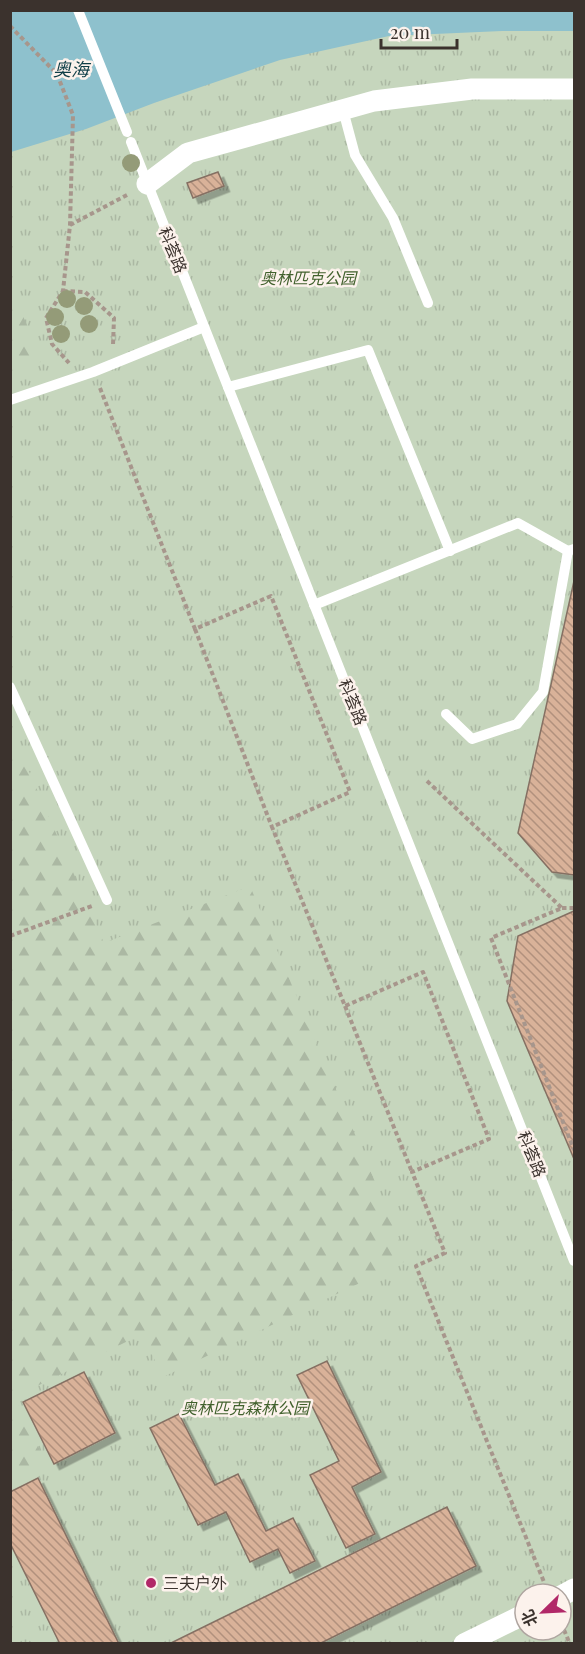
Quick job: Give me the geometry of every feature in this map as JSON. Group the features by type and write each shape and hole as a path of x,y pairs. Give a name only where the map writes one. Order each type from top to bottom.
{"street":[{"path":"147,184 188,153 374,101 472,89 574,89"},
{"path":"464,1644 513,1620"}],"lane":[{"name":"科荟路","path":"78,10 574,1261"},
{"path":"343,110 355,155 393,218 428,303"},
{"path":"10,400 93,372 204,327"},
{"path":"228,387 368,350 450,551"},
{"path":"314,605 518,523 571,550 543,692 517,724 472,739 446,714"},
{"path":"10,687 107,900"}],"path":[{"path":"10,26 57,74 73,115 70,225 63,291 46,318 52,344 68,363 93,372 272,827 445,1253 416,1266 544,1582"},
{"path":"70,225 147,184"},
{"path":"63,291 85,292 114,318 113,347 93,372"},
{"path":"195,629 271,596 350,792 272,827"},
{"path":"427,781 562,908"},
{"path":"10,936 107,900"},
{"path":"574,909 562,908 491,938 574,1150"},
{"path":"345,1006 423,972 489,1139 412,1172"}],"green space":[{"path":"11,11 574,11 574,1643 11,1644"},
{"path":"10,287 43,361 11,374 10,374"},
{"path":"10,728 104,943 250,886 408,1260 163,1377 142,1334 15,1397 46,1463 11,1480"}],"water":[{"name":"奥海","path":"11,11 574,11 574,31 502,31 389,36 280,60 86,129 11,152"}],"building":[{"path":"218,172 224,186 193,198 187,183"},
{"path":"574,581 574,875 552,872 518,833"},
{"path":"574,911 574,1159 507,1001 518,936"},
{"path":"327,1361 381,1472 352,1487 375,1534 346,1548 310,1475 339,1461 297,1375"},
{"path":"84,1372 115,1433 54,1464 23,1402"},
{"path":"179,1414 215,1485 238,1474 266,1531 293,1518 315,1561 290,1573 278,1549 250,1562 226,1512 198,1525 150,1428"},
{"path":"38,1478 119,1644 60,1644 10,1543 10,1492"},
{"path":"447,1507 476,1566 319,1644 169,1644"}],"place":[{"name":"三夫户外","path":"151,1583"}],"park label":[{"name":"奥林匹克公园","path":"308,278"},
{"name":"奥林匹克森林公园","path":"245,1408"}]}
